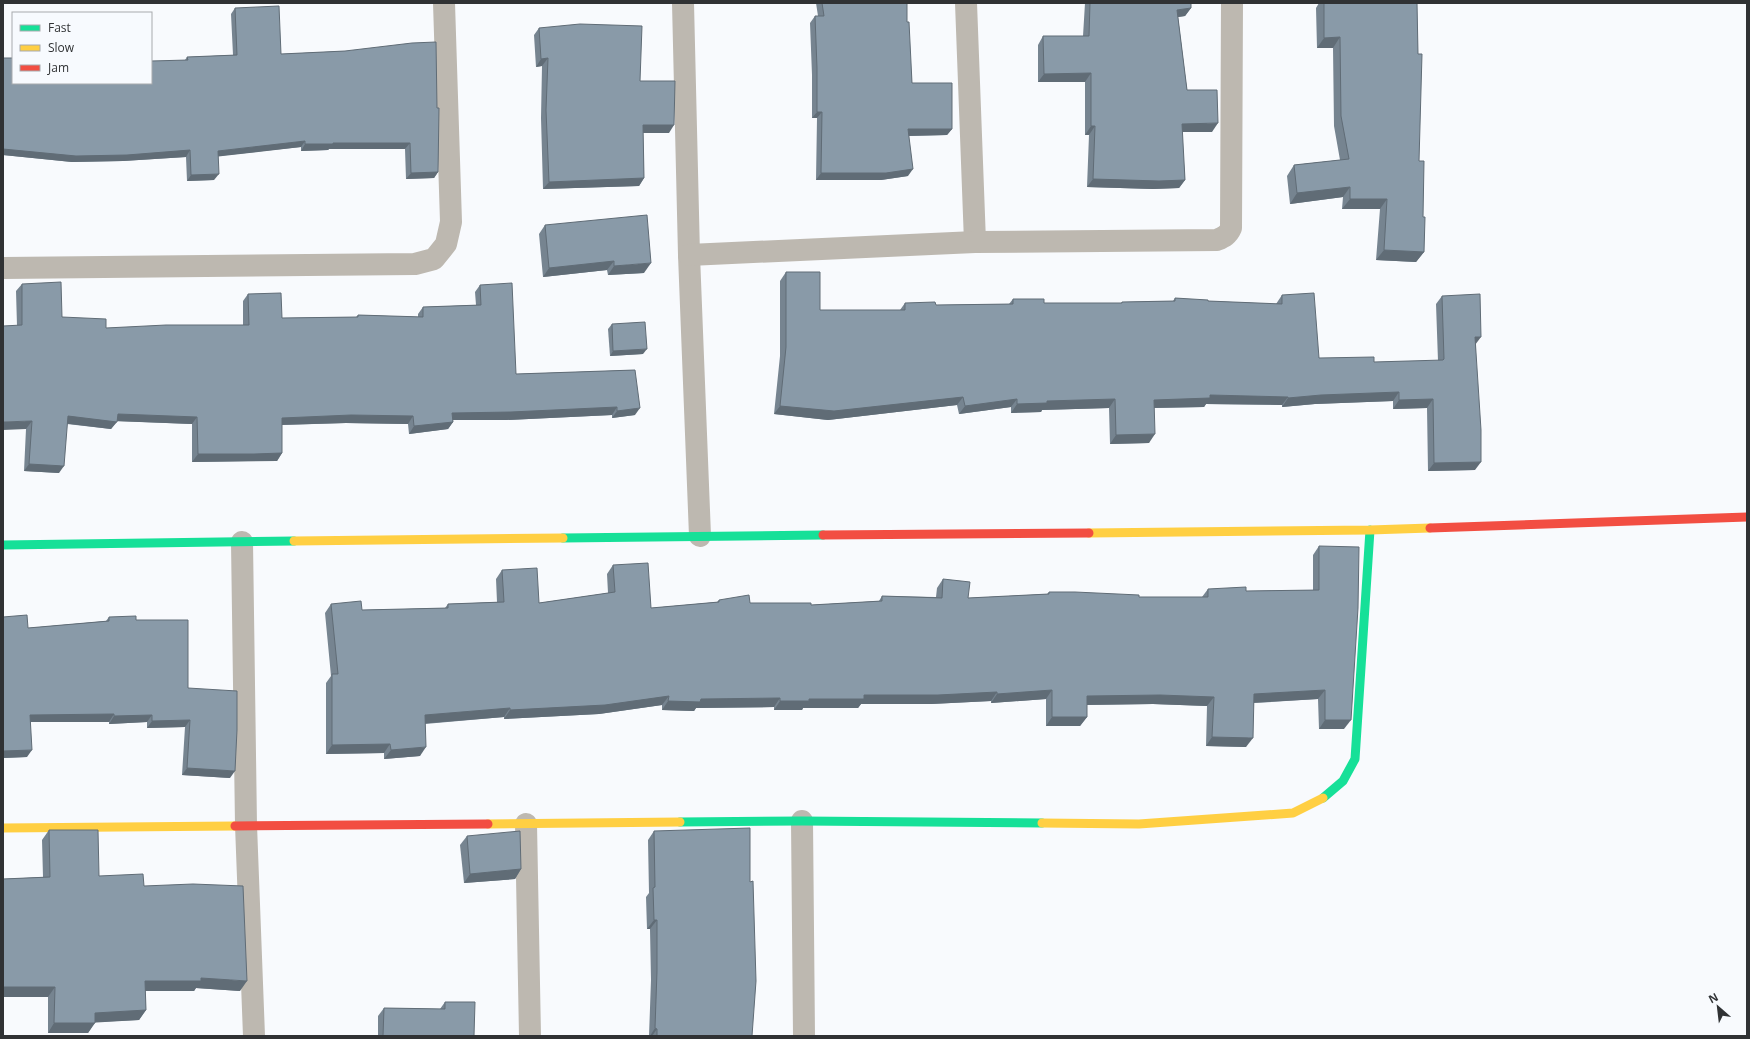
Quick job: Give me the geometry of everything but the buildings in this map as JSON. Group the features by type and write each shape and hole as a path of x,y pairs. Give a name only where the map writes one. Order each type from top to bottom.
{"street":[{"path":"3,268 414,264 434,259 446,244 451,222 444,3"},
{"path":"683,3 689,254 700,536"},
{"path":"966,3 975,242"},
{"path":"689,254 975,242 1217,240 1228,234 1231,228 1232,3"},
{"path":"3,545 700,536 1370,530 1747,517"},
{"path":"3,828 802,821 1139,824 1293,813 1319,801 1343,781 1355,759 1370,530"},
{"path":"242,542 246,825 254,1036"},
{"path":"802,821 804,1036"},
{"path":"526,824 530,1036"}],"traffic: fast":[{"path":"1323,798 1343,781 1355,759 1370,530"},
{"path":"563,538 823,535"},
{"path":"3,545 294,541"},
{"path":"680,822 802,821 1042,823"}],"traffic: slow":[{"path":"1089,533 1430,528"},
{"path":"294,541 563,538"},
{"path":"1042,823 1139,824 1293,813 1323,798"},
{"path":"488,824 680,822"},
{"path":"3,828 235,826"}],"traffic: jam":[{"path":"1430,528 1747,517"},
{"path":"823,535 1089,533"},
{"path":"235,826 488,824"}]}
